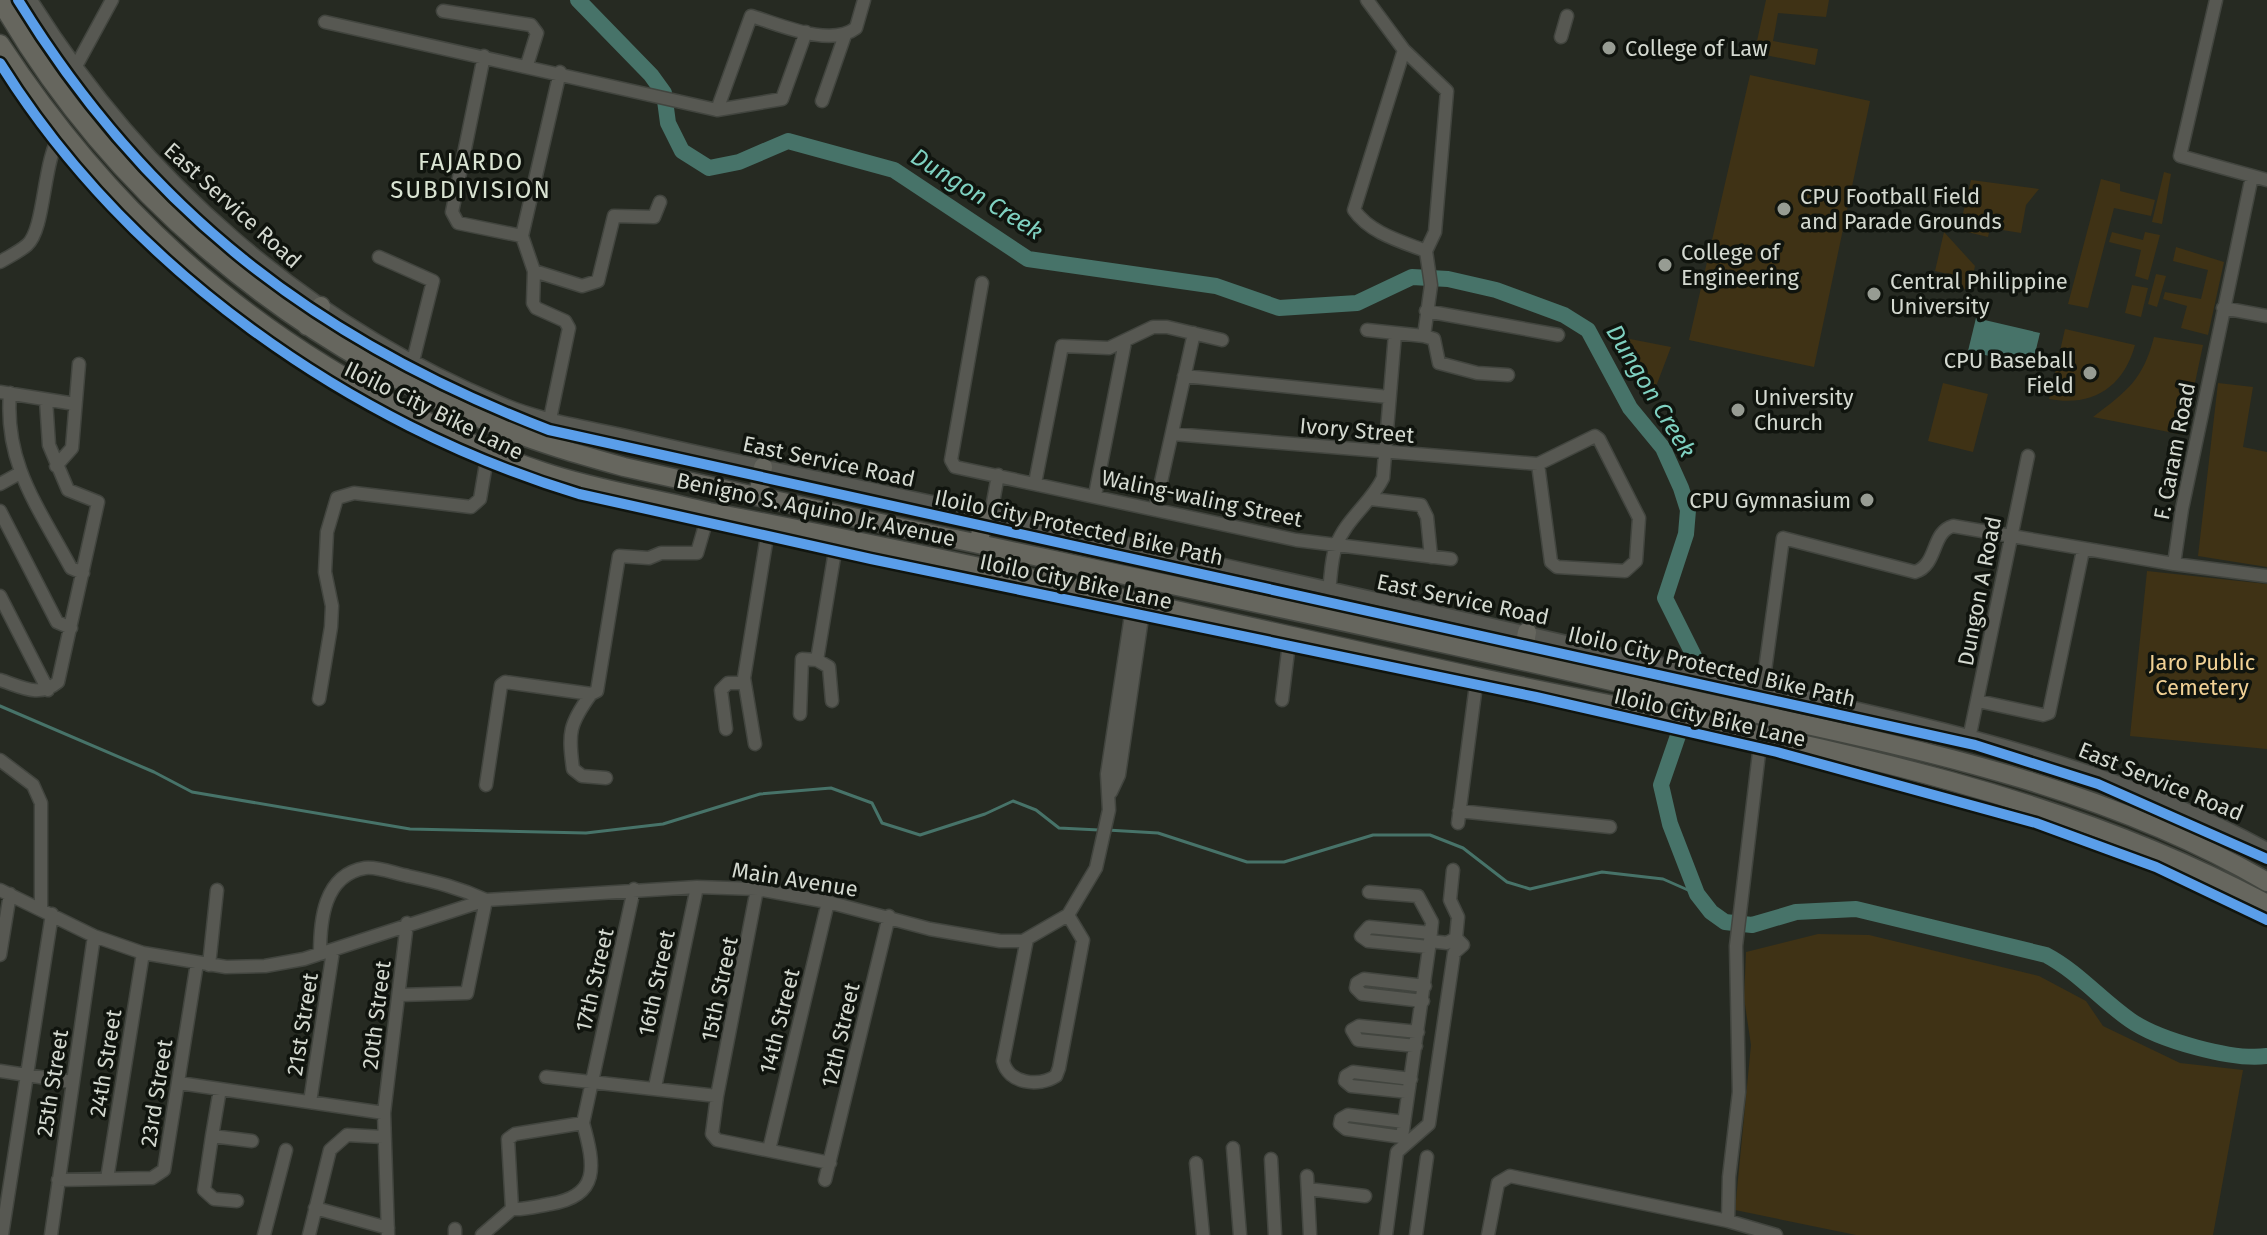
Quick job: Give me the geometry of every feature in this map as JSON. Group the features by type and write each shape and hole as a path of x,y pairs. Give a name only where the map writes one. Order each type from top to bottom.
{"highway":[{"name":"Benigno S. Aquino Jr. Avenue","path":"0,0 82,121 147,194 236,275 307,326 367,361 497,427 624,467 684,481 1522,659 1959,762 2094,803 2176,836 2267,882"},
{"name":"Benigno S. Aquino Jr. Avenue","path":"0,44 62,132 130,208 225,298 352,383 488,452 578,483 1761,736 1954,783 2083,822 2226,883 2267,904"},
{"path":"130,208 147,194"},
{"path":"307,326 321,306"},
{"path":"352,383 367,361"},
{"path":"758,496 763,467"},
{"path":"676,505 684,481"},
{"path":"979,542 984,514"},
{"path":"1044,583 1050,558"},
{"path":"1347,647 1354,624"},
{"path":"1522,659 1527,632"},
{"path":"1954,783 1959,762"}],"street":[{"name":"East Service Road","path":"31,0 75,68 133,141 251,254 321,306 413,361 506,406 550,419 763,467 1527,632 1970,734 2102,773 2267,849"},
{"path":"75,68 112,0"},
{"path":"717,110 751,16 806,32 845,35 856,28 864,0"},
{"path":"1367,0 1404,50 1447,91 1435,232 1426,251 1431,285 1424,336"},
{"path":"2216,0 2180,156 2267,180"},
{"path":"443,11 531,25 537,33 527,65"},
{"path":"1561,37 1567,16"},
{"path":"325,22 362,33 560,72 717,110 782,99 806,32"},
{"path":"822,101 845,35"},
{"path":"1404,50 1354,210 1361,221 1426,251"},
{"path":"484,56 452,212 458,223 522,236"},
{"path":"550,419 569,328 565,321 536,308 533,303 534,271 522,236 560,72"},
{"path":"0,262 27,245 34,235 43,186 55,143 62,132"},
{"name":"F. Caram Road","path":"2174,564 2215,346 2252,176"},
{"path":"534,271 582,286 598,281 614,216 654,217 660,202"},
{"path":"379,257 433,281 413,361"},
{"name":"Waling-waling Street","path":"982,283 951,460 955,467 1335,547 1451,559"},
{"path":"2223,308 2267,316"},
{"path":"1426,311 1558,335"},
{"path":"1035,483 1059,349 1066,344 1095,350 1125,342 1153,327 1222,340"},
{"path":"1367,330 1434,339 1439,363 1477,373 1508,375"},
{"path":"1155,509 1194,333"},
{"path":"1329,591 1335,547 1383,478 1395,334"},
{"path":"1095,495 1125,342"},
{"path":"56,466 72,448 79,364"},
{"path":"1184,376 1389,397"},
{"path":"75,404 5,393 7,427 20,473 71,568 83,573"},
{"path":"0,680 37,693 48,690 58,682 98,500 72,493 56,466 46,431 46,400"},
{"name":"Ivory Street","path":"1173,434 1538,464"},
{"path":"1595,436 1599,439 1639,518 1636,561 1632,568 1625,571 1557,567 1551,562 1538,464 1595,436"},
{"path":"319,699 332,616 325,572 327,532 337,498 354,493 471,507 480,499 488,452"},
{"name":"Dungon A Road","path":"1970,734 2028,456"},
{"path":"0,484 20,473"},
{"path":"984,514 994,473"},
{"path":"1371,499 1421,505 1427,517 1431,557"},
{"path":"0,511 57,622 71,628"},
{"path":"606,778 582,776 573,769 569,733 572,720 591,694 597,691 603,672 619,556 649,558 661,553 697,553 709,512"},
{"path":"755,744 744,683 769,524"},
{"path":"1763,685 1783,538 1915,572 1929,564 1946,528 1953,526 2083,550 2267,576"},
{"path":"817,660 837,539"},
{"path":"1978,701 2043,715 2049,713 2083,550"},
{"path":"0,596 48,690"},
{"path":"1068,915 1083,940 1063,1053 1056,1076 1048,1082 1020,1080 1005,1068 1003,1061 1027,939 1068,915 1091,879 1101,850 1111,792 1107,774 1139,603"},
{"path":"1282,700 1290,635"},
{"path":"800,714 802,659 817,660 829,667 832,701"},
{"path":"1477,677 1459,817 1610,827"},
{"path":"486,785 501,685 505,682 591,694"},
{"path":"726,729 721,690 728,683 744,683"},
{"path":"1728,1221 1729,1177 1739,1092 1736,946 1761,736"},
{"path":"0,760 33,785 41,803 46,912 28,1076 2,1235"},
{"path":"320,954 321,914 328,896 348,876 366,868 454,885 486,900 467,993 399,995"},
{"path":"1386,1235 1397,1152 1429,1124 1458,917 1450,900 1453,870"},
{"name":"Main Avenue","path":"5,892 94,936 143,953 203,964 265,966 320,954 407,923 486,900 697,887 757,889 889,916 930,929 1000,941 1027,939"},
{"name":"16th Street","path":"655,1087 697,887"},
{"name":"17th Street","path":"512,1209 570,1201 584,1194 589,1179 583,1123 634,889"},
{"name":"15th Street","path":"757,889 712,1134 717,1140 769,1150"},
{"name":"23rd Street","path":"58,1180 152,1178 164,1170 217,890"},
{"path":"0,955 5,892"},
{"path":"1369,892 1418,896 1432,922 1404,1122"},
{"name":"14th Street","path":"769,1150 828,902"},
{"name":"12th Street","path":"825,1180 889,916"},
{"name":"20th Street","path":"388,1232 384,1113 407,923"},
{"name":"25th Street","path":"51,1235 94,936"},
{"path":"1430,940 1452,944"},
{"name":"21st Street","path":"310,1102 333,951"},
{"name":"24th Street","path":"107,1179 143,953"},
{"path":"1423,1001 1362,994 1356,988 1357,983 1364,979 1425,986"},
{"path":"1416,1046 1358,1040 1352,1030 1359,1026 1418,1032"},
{"path":"0,1071 72,1082"},
{"path":"546,1077 717,1096"},
{"path":"179,1083 384,1113"},
{"path":"220,1089 204,1190 214,1199 237,1201"},
{"path":"482,1235 512,1209 508,1139 515,1134 583,1123"},
{"path":"309,1235 330,1150 337,1140 347,1135 383,1137"},
{"path":"212,1136 252,1141"},
{"path":"1233,1148 1240,1235"},
{"path":"264,1235 286,1150"},
{"path":"769,1150 830,1163"},
{"path":"1416,1235 1427,1157"},
{"path":"1271,1159 1275,1235"},
{"path":"1196,1163 1203,1235"},
{"path":"1488,1235 1498,1183 1510,1176 1728,1221 1776,1235"},
{"path":"1310,1235 1308,1182 1365,1196"},
{"path":"315,1208 388,1232"}],"green space":[{"path":"1766,0 1829,0 1826,17 1778,13 1773,41 1818,49 1815,65 1765,55 1757,41"},
{"name":"CPU Football Field and Parade Grounds","path":"1750,75 1870,101 1814,367 1689,340"},
{"path":"2164,172 2171,174 2162,224 2152,222"},
{"path":"2101,179 2120,184 2120,191 2155,200 2151,216 2114,208 2088,308 2068,304"},
{"path":"1971,180 2039,189 2026,205 2021,233 1990,228 1988,237 1959,230"},
{"path":"1944,232 1975,266 1970,290 1959,288 1962,277 1935,271"},
{"path":"2112,232 2143,240 2145,232 2160,235 2148,280 2135,276 2141,250 2109,242"},
{"path":"2176,247 2224,262 2208,335 2181,328 2187,306 2163,299 2165,292 2201,299 2208,270 2173,261"},
{"path":"2156,274 2166,276 2157,307 2148,304"},
{"path":"2132,285 2148,288 2141,317 2125,313"},
{"name":"CPU Baseball Field","path":"2065,329 2135,345 2123,373 2104,391 2079,400 2049,399"},
{"path":"2154,337 2203,345 2184,435 2093,417 2115,400 2139,374"},
{"path":"1625,338 1671,347 1652,397 1642,392"},
{"path":"1943,383 1988,394 1973,452 1928,441"},
{"path":"2218,383 2253,387 2243,447 2267,452 2267,567 2198,556"},
{"name":"Jaro Public Cemetery","path":"2147,571 2267,584 2267,749 2130,736"},
{"path":"1818,934 1869,935 2039,976 2086,1001 2103,1026 2180,1063 2243,1070 2213,1235 1856,1235 1735,1210 1751,1045 1744,998 1746,952"}],"water":[{"path":"1976,318 2040,333 2032,366 1968,351"}],"waterway":[{"name":"Dungon Creek","path":"578,0 651,75 664,93 668,123 682,151 709,168 739,162 788,141 894,170 1028,259 1216,286 1279,308 1357,303 1412,277 1448,279 1496,290 1564,315 1588,330 1630,408 1663,448 1688,510 1686,534 1665,598 1696,660 1692,695 1661,785 1670,824 1697,894 1711,912 1725,922 1752,925 1796,912 1856,909 2046,955 2130,1020 2158,1035 2216,1052 2267,1056"},
{"path":"0,706 154,772 192,792 410,829 586,833 663,824 760,794 831,788 872,803 882,823 920,835 985,814 1013,801 1036,810 1059,828 1099,830"},
{"path":"1107,830 1158,833 1247,862 1284,862 1373,835 1430,835 1463,848 1507,882 1530,889 1602,872 1663,879 1697,894"}],"cycle path":[{"name":"Iloilo City Bike Lane","path":"18,0 69,76 123,144 182,206 246,261 314,311 387,355 465,395 549,430 1975,745 2098,784 2267,859"},
{"name":"Iloilo City Bike Lane","path":"0,63 52,137 112,207 179,271 251,329 329,381 410,426 494,464 579,494 871,559 1536,697 1777,752 2036,823 2156,867 2267,920"}],"place":[{"name":"College of Law","path":"1609,48"},
{"name":"CPU Football Field and Parade Grounds","path":"1784,209"},
{"name":"College of Engineering","path":"1665,265"},
{"name":"Central Philippine University","path":"1874,294"},
{"name":"CPU Baseball Field","path":"2090,373"},
{"name":"University Church","path":"1738,410"},
{"name":"CPU Gymnasium","path":"1867,500"}],"district":[{"name":"FAJARDO SUBDIVISION","path":"471,176"}]}
